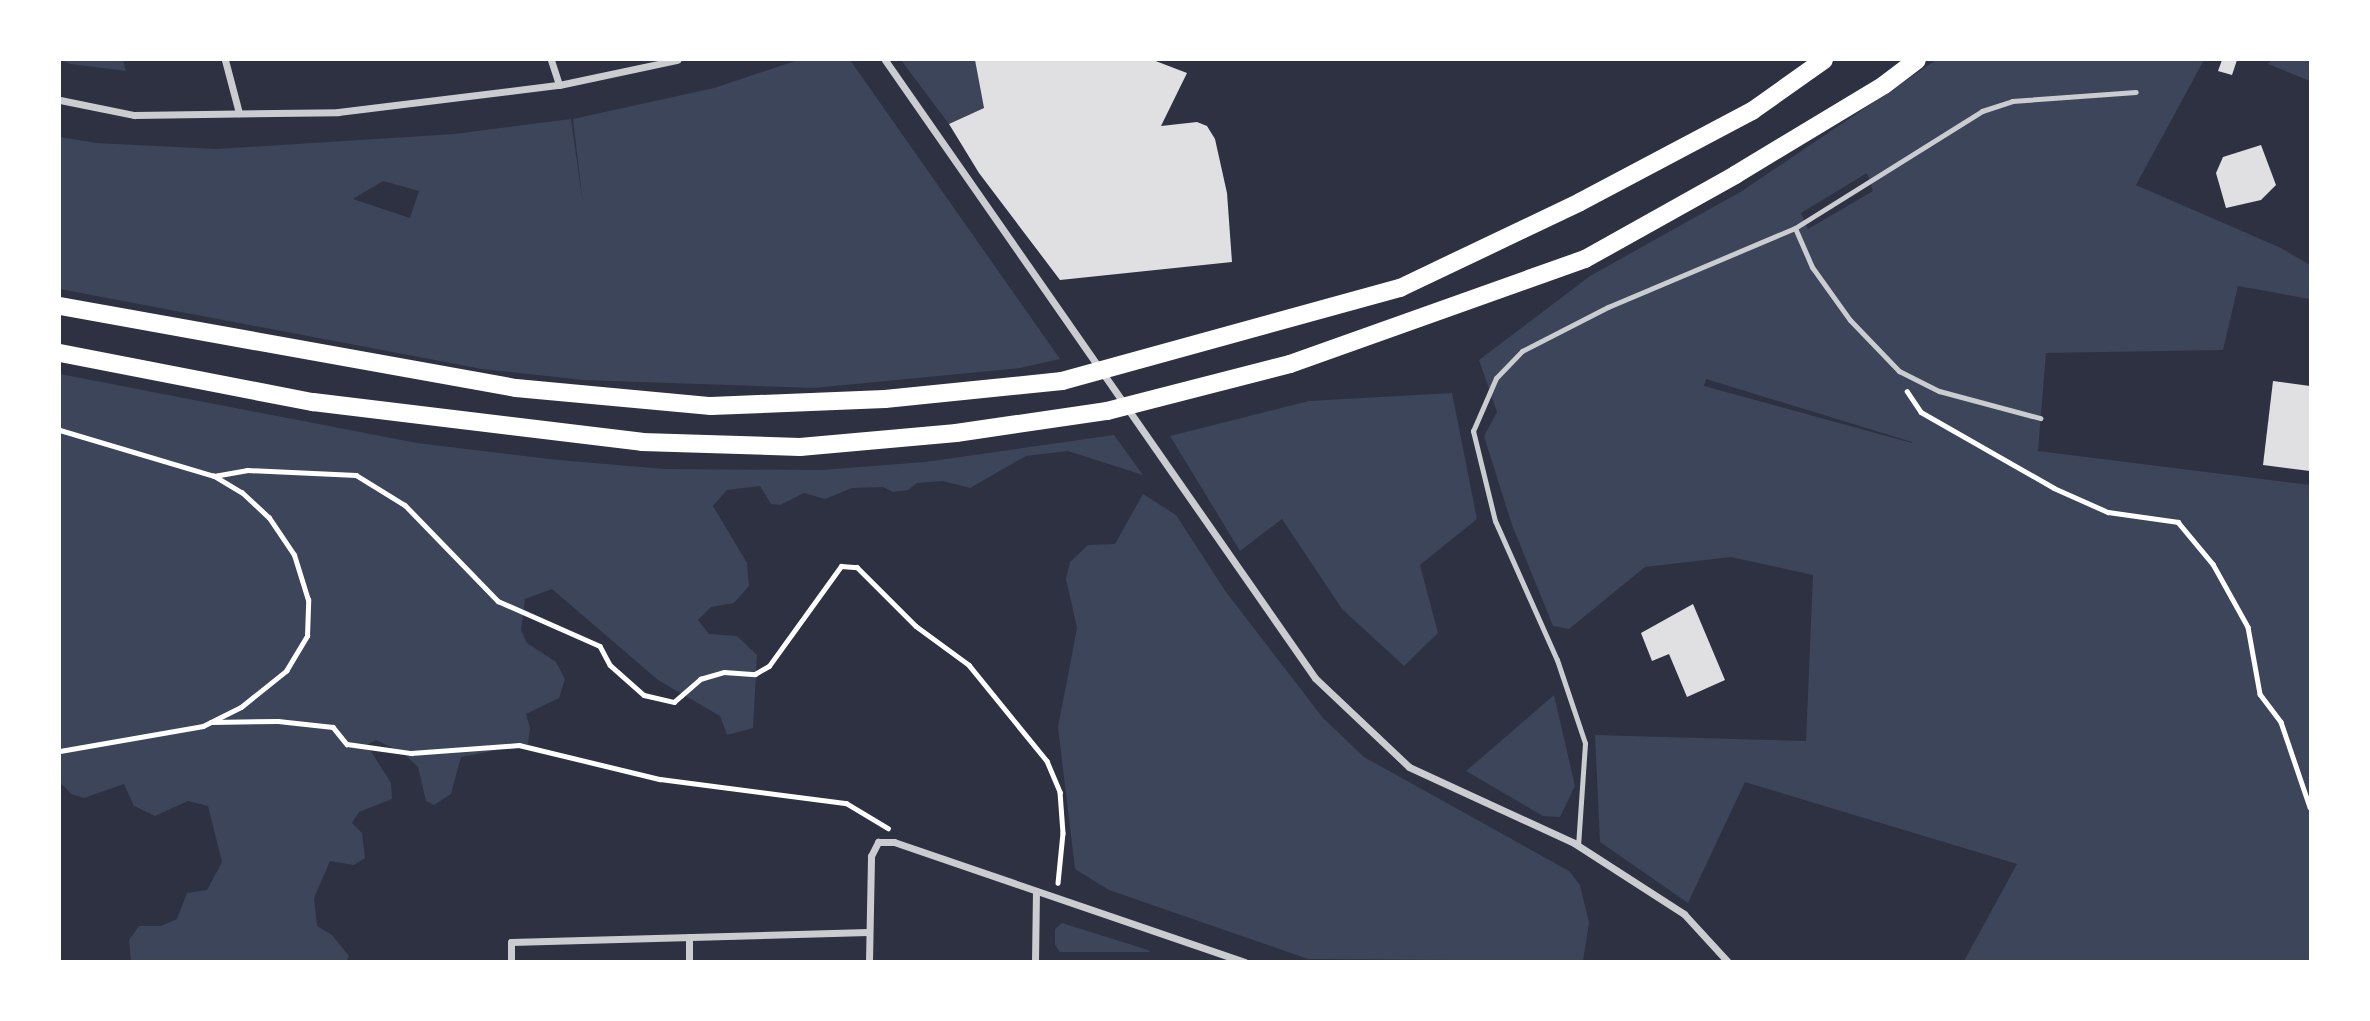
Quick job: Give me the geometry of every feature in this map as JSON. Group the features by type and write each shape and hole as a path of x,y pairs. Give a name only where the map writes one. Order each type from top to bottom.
{"highway":[{"path":"60,306 516,388 712,406 885,400 1062,381 1400,288 1580,202 1752,110 1824,60"},
{"path":"60,354 313,402 642,442 800,447 956,433 1107,411 1290,364 1585,259 1746,169 1884,85 1917,60"}],"street":[{"path":"225,60 239,113"},
{"path":"551,60 558,85"},
{"path":"60,100 134,115 338,112 558,85 677,60"},
{"path":"885,60 992,218 1190,495 1315,678 1409,766 1578,846 1684,914 1728,961"},
{"path":"869,961 871,856 878,842 917,849 1245,961"},
{"path":"1035,961 1036,891"},
{"path":"512,961 511,942 868,932"},
{"path":"689,961 690,937"},
{"path":"1713,944 1718,961"}],"lane":[{"path":"1578,846 1585,743 1557,660 1495,521 1473,431 1496,378 1522,351 1621,302 1795,228 1982,111 2012,101 2136,92"},
{"path":"1795,228 1812,267 1850,320 1904,373 1939,391 2040,418"}],"path":[{"path":"1904,373 1905,388 1921,412 2054,488 2108,512 2178,522 2213,565 2248,627 2260,694 2281,722 2311,807"},
{"path":"60,430 214,476 242,493 269,518 293,555 308,600 307,636 286,671 241,707 211,722 145,739 86,744 60,751"},
{"path":"214,476 247,470 356,475 405,505 498,601 600,646 610,665 644,695 674,702 700,678 724,672 755,674 769,666 841,566 857,567 916,626 969,665 1047,761 1060,792 1063,833 1058,898"},
{"path":"211,722 278,721 333,727 347,744 411,753 519,745 660,779 846,803 868,812 917,849"}],"shaded area":[{"path":"60,60 123,60 126,71 71,64"},
{"path":"798,60 850,60 1060,359 1020,368 814,388 583,380 482,369 60,289 60,137 96,143 217,149 454,134 571,119 583,205 573,119 714,88","holes":["383,181 419,191 410,218 353,199"]},
{"path":"901,60 975,60 984,108 949,124"},
{"path":"1936,60 2204,60 2136,185 2281,248 2310,265 2310,299 2238,286 2223,350 2046,353 2038,451 2310,485 2310,961 1964,961 2017,864 1745,782 1688,903 1600,842 1595,735 1806,741 1813,575 1731,557 1645,567 1569,629 1553,626 1512,525 1484,436 1497,412 1479,360 1590,276 1742,191","holes":["1867,173 1873,191 1808,229 1801,213","1706,379 1912,442 1912,443 1704,386"]},
{"path":"2271,60 2310,60 2310,81 2268,64"},
{"path":"60,374 417,443 558,460 665,469 821,470 925,462 1114,435 1143,475 1068,451 1026,456 970,488 943,481 917,483 908,490 893,492 883,487 852,488 825,499 804,493 780,505 771,504 760,486 727,490 713,506 747,563 749,586 734,603 711,607 698,620 709,634 737,636 757,655 753,728 727,735 720,716 658,680 552,589 525,599 521,630 527,643 556,662 565,679 559,698 526,714 530,728 528,744 461,757 451,794 434,805 426,801 418,767 403,753 376,740 367,745 391,783 392,799 359,812 352,823 362,833 365,858 354,865 330,861 314,898 317,926 332,935 349,956 347,961 131,961 129,940 139,926 161,926 177,919 187,893 207,890 222,862 208,806 188,801 155,816 134,806 124,784 84,798 71,794 60,782"},
{"path":"1452,393 1477,519 1420,565 1438,633 1404,666 1342,609 1282,519 1240,551 1170,436 1309,401"},
{"path":"1143,494 1176,515 1226,592 1323,718 1364,757 1569,871 1580,885 1589,923 1583,961 1308,959 1109,890 1075,869 1058,727 1077,628 1066,579 1070,562 1088,545 1115,544"},
{"path":"1554,695 1575,786 1560,817 1543,816 1466,771"},
{"path":"1062,923 1150,952 1060,952 1055,945 1055,929"}],"building":[{"path":"975,60 1153,60 1187,73 1161,126 1197,122 1207,126 1215,139 1227,193 1232,262 1060,280 979,173 949,124 984,108"},
{"path":"2222,60 2237,60 2232,75 2218,71"},
{"path":"2261,145 2276,185 2261,200 2226,208 2216,173 2223,157"},
{"path":"2273,381 2310,386 2310,471 2263,465"},
{"path":"1693,604 1725,680 1687,697 1669,654 1652,661 1641,633"}]}
